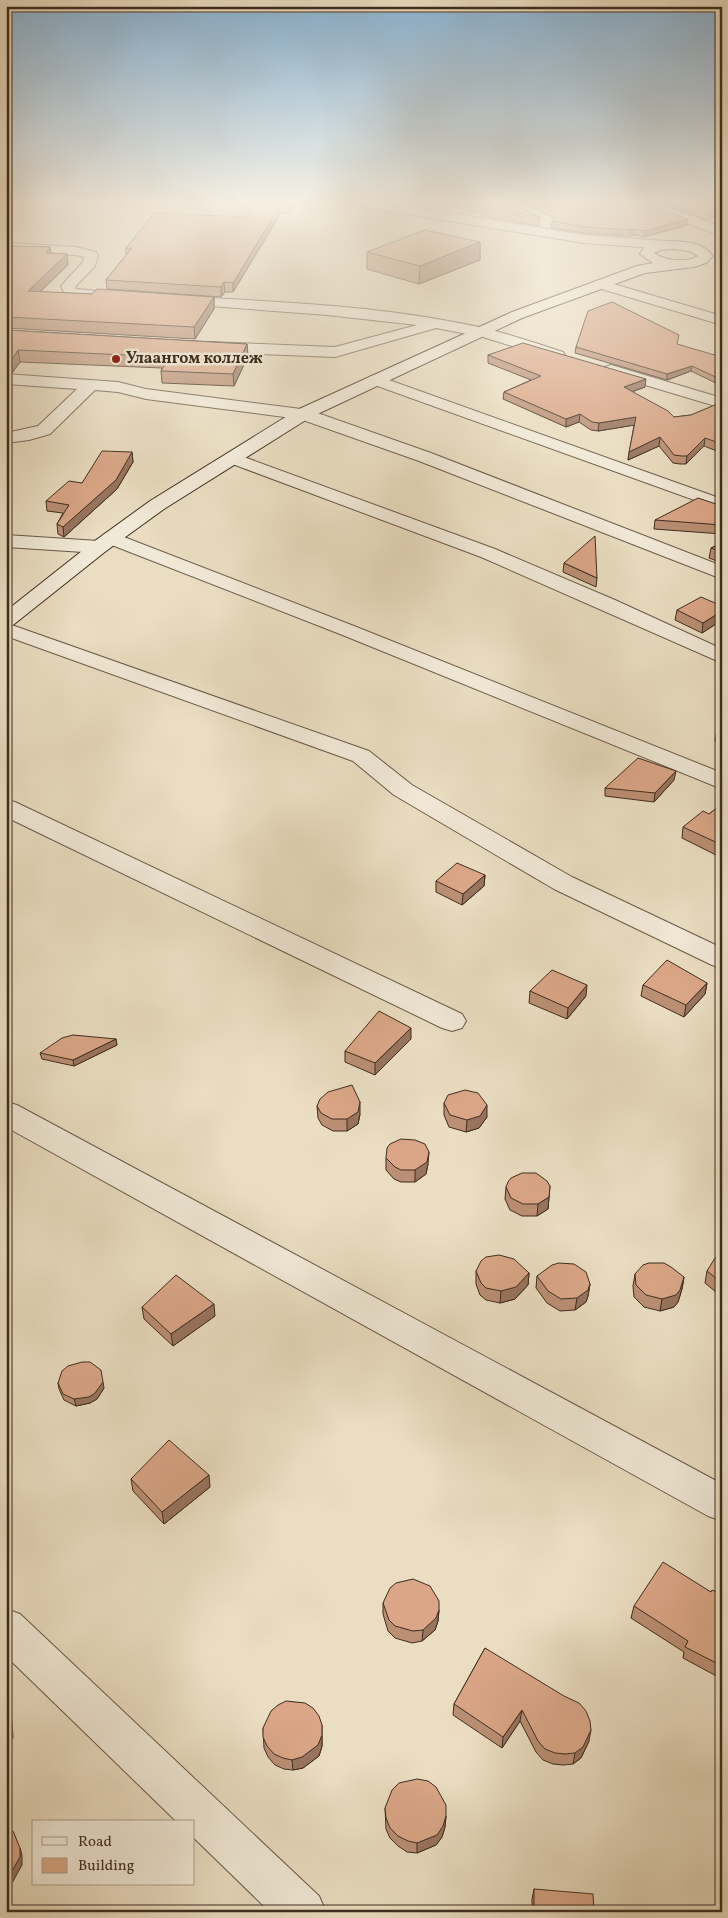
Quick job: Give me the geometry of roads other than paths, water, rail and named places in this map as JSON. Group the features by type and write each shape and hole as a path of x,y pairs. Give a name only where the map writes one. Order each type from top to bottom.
{"street":[{"path":"70,291 71,293 120,297"},
{"path":"6,621 105,543 199,477 303,414 479,331 583,291"},
{"path":"622,291 722,320"},
{"path":"159,299 336,311 408,318 479,331 572,359"},
{"path":"192,346 335,352 439,324"},
{"path":"600,367 722,404"},
{"path":"6,379 118,387 146,394 303,414 434,460 722,573"},
{"path":"375,380 722,505"},
{"path":"6,438 29,435 44,430 91,385"},
{"path":"233,458 488,553 608,604 722,657"},
{"path":"6,541 105,543 347,630 722,782"},
{"path":"6,629 361,756 403,790 563,883 722,959"},
{"path":"6,807 452,1021"},
{"path":"6,1113 722,1504"},
{"path":"6,1628 303,1912"}],"place":[{"name":"Улаангом коллеж","path":"116,359"}]}
